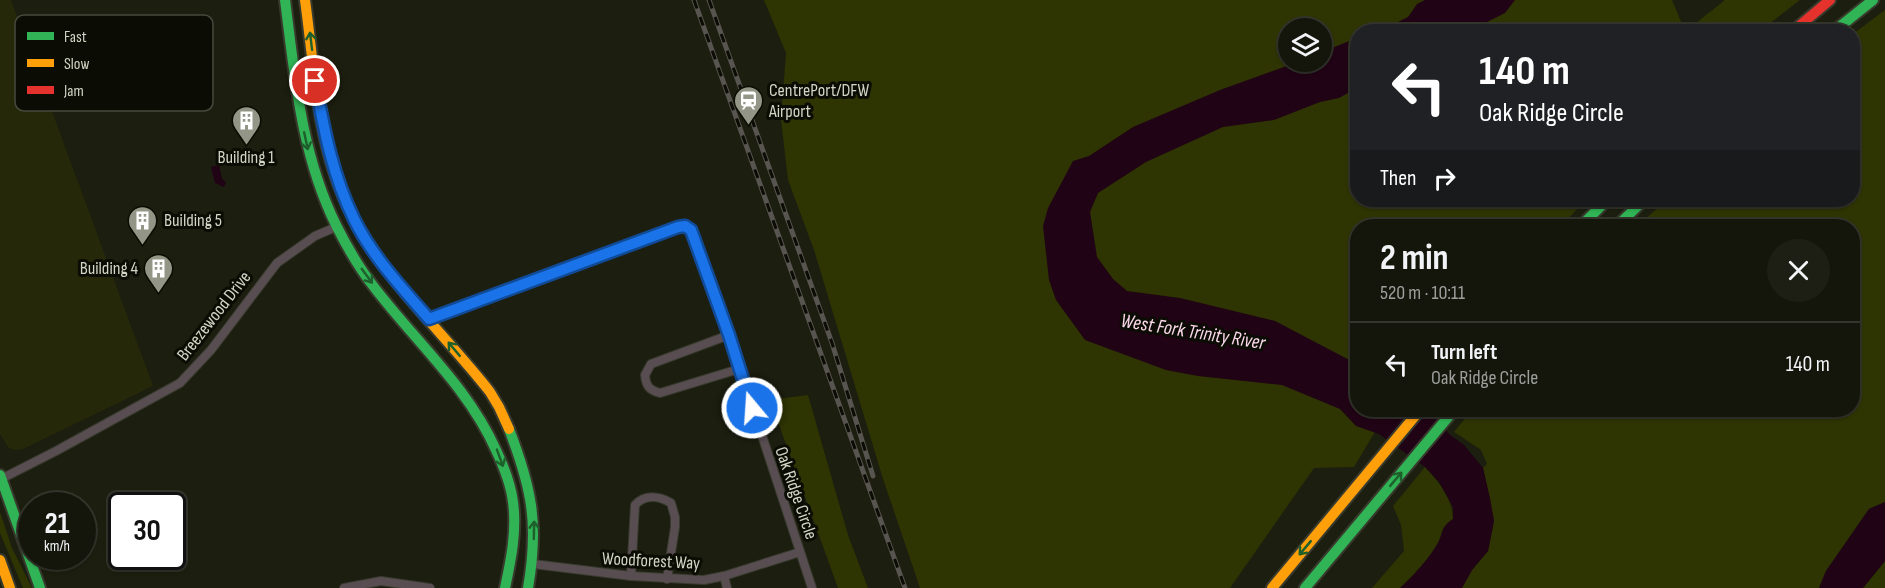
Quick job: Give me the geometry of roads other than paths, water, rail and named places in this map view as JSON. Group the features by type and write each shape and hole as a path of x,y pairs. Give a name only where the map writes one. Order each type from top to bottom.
{"main road":[{"path":"285,0 307,148 336,227 384,299 474,406 495,444 509,482 513,502 511,560 505,588"},
{"path":"304,0 326,141 338,181 354,220 380,260 492,394 515,440 527,475 535,513 533,564 528,588"},
{"path":"1801,24 1830,0"},
{"path":"1843,24 1873,0"},
{"path":"296,84 315,81"},
{"path":"1588,219 1600,207"},
{"path":"1624,219 1637,207"},
{"name":"Breezewood Drive","path":"336,227 354,220"},
{"path":"474,406 492,394"},
{"path":"1272,588 1414,417"},
{"path":"1305,588 1448,417"},
{"path":"0,478 40,588"},
{"path":"0,560 10,588"}],"street":[{"name":"Oak Ridge Circle","path":"429,319 678,227 685,226 691,230 729,335 812,588"},
{"name":"Breezewood Drive","path":"0,478 56,451 180,383 212,350 277,263 315,236 336,227"},
{"path":"729,335 651,364 645,375 648,387 651,391 660,393 739,369"},
{"path":"631,576 635,505 642,499 661,498 670,503 675,517 667,579"},
{"name":"Woodforest Way","path":"533,564 667,579 685,584 724,576 800,552"},
{"path":"724,576 727,588"},
{"path":"344,588 381,581 430,588"}],"water":[{"path":"1425,0 1515,0 1505,13 1483,24 1394,24 1408,17 1417,4"},
{"name":"West Fork Trinity River","path":"1350,41 1350,92 1339,98 1320,102 1274,120 1223,127 1146,162 1098,193 1090,212 1097,257 1113,279 1127,291 1180,298 1275,321 1350,360 1350,417 1435,417 1449,434 1464,445 1483,468 1494,521 1488,551 1472,570 1462,588 1400,588 1416,573 1438,543 1444,527 1453,519 1453,507 1439,482 1425,467 1379,434 1356,426 1340,409 1282,385 1198,376 1166,370 1085,340 1056,300 1049,280 1043,226 1048,208 1073,161 1089,156 1133,127 1220,90 1278,69 1278,72 1332,72 1332,48"},
{"path":"219,165 222,179 226,182 224,187 215,183 211,167"},
{"path":"1885,502 1885,561 1863,588 1819,588 1826,571 1869,509"}],"railway":[{"path":"694,0 905,588"},
{"path":"709,0 832,343 873,476"}],"place":[{"name":"CentrePort/DFW Airport","path":"748,126"},
{"name":"Building 1","path":"246,146"},
{"name":"Building 5","path":"143,246"},
{"name":"Building 4","path":"159,294"}]}
